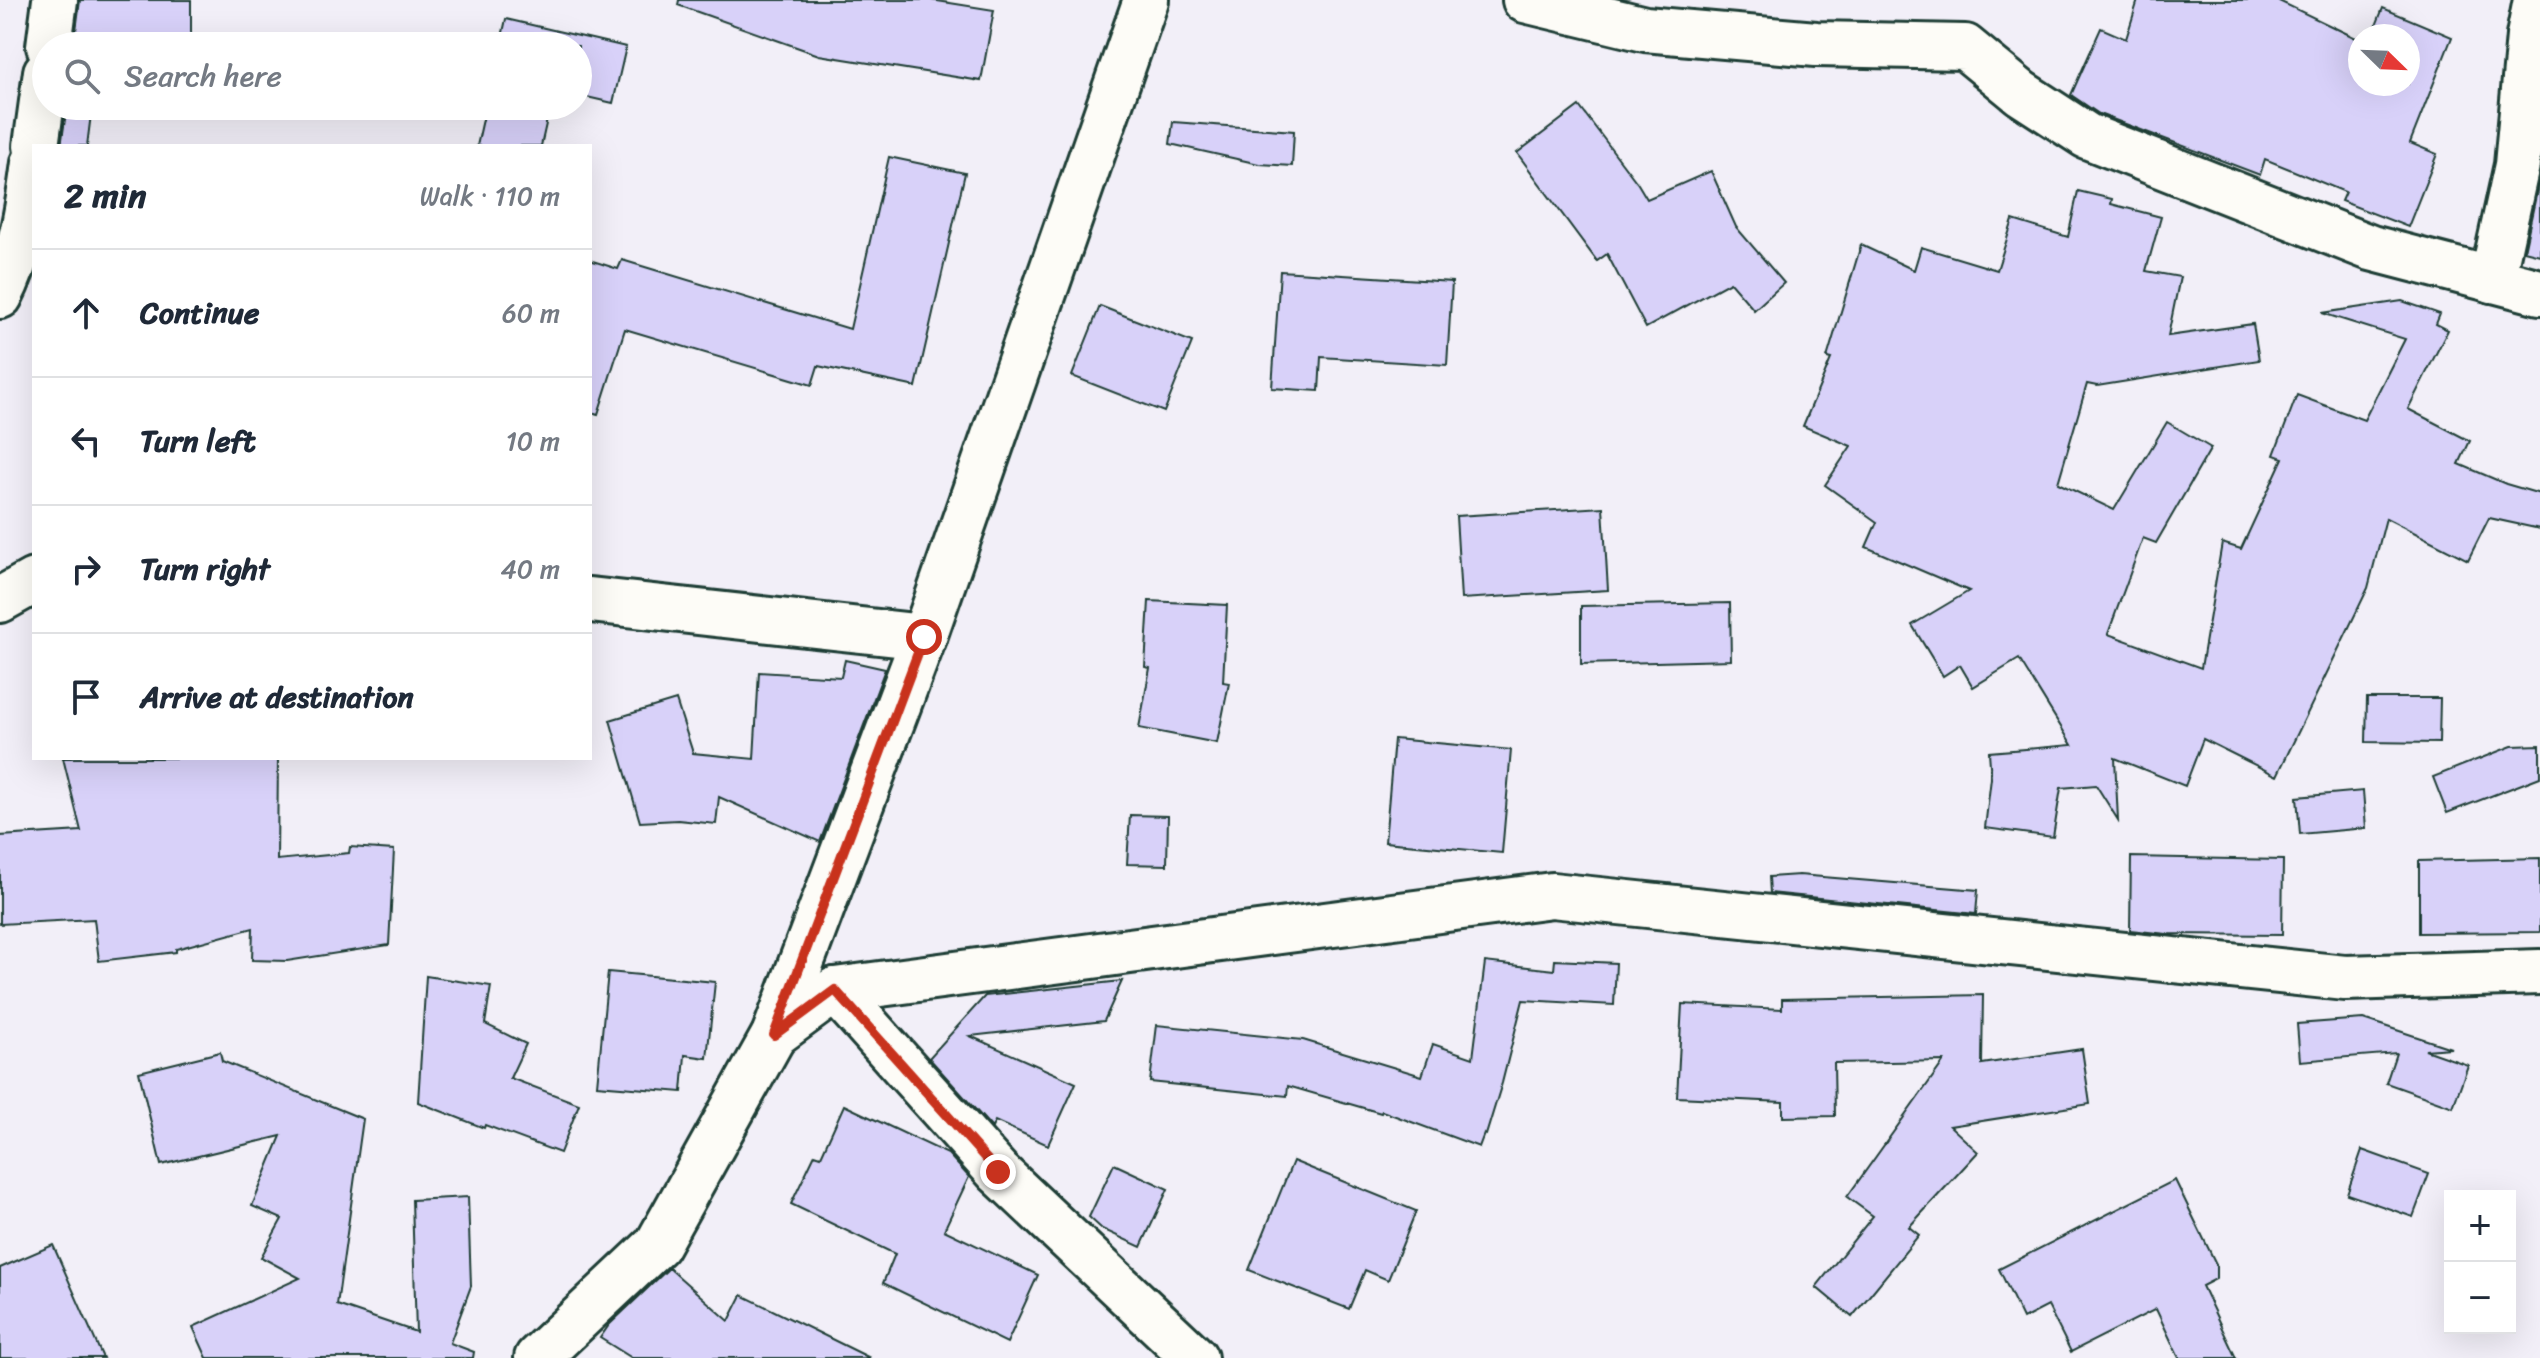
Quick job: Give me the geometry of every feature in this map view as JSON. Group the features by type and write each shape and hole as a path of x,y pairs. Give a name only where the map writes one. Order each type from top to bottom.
{"street":[{"path":"51,32 55,0"},
{"path":"537,1358 657,1245 774,1035 924,637 1146,0"},
{"path":"1525,0 1645,29 1816,44 1965,47 2021,93 2087,136 2371,248 2540,292"},
{"path":"2492,280 2517,165 2529,36 2536,0"},
{"path":"36,144 40,120"},
{"path":"0,296 26,222 32,178"},
{"path":"0,600 32,582"},
{"path":"592,600 924,637"},
{"path":"774,1035 835,990 1552,895 2345,978 2540,972"},
{"path":"835,990 998,1172 1195,1358"}],"building":[{"path":"80,0 191,0 191,32 76,32"},
{"path":"679,0 931,0 994,10 981,81 819,55 678,5"},
{"path":"2138,0 2277,0 2348,34 2348,96 2420,96 2420,24 2377,24 2383,8 2452,37 2410,143 2437,154 2408,227 2341,201 2345,192 2265,159 2260,175 2099,114 2071,95 2101,28 2126,39"},
{"path":"506,19 562,32 503,32"},
{"path":"592,39 626,47 613,103 592,98"},
{"path":"1579,106 1647,199 1711,171 1736,227 1784,283 1754,310 1730,282 1646,328 1607,254 1597,261 1517,153"},
{"path":"65,120 90,120 87,144 61,144"},
{"path":"483,120 547,120 541,144 477,144"},
{"path":"1173,122 1294,131 1292,166 1259,164 1170,144"},
{"path":"889,157 965,173 916,387 818,366 812,385 625,329 598,414 592,412 592,261 618,269 622,260 850,329"},
{"path":"2540,177 2540,255 2524,251"},
{"path":"2078,191 2112,199 2111,204 2161,217 2146,271 2180,277 2168,336 2253,324 2259,360 2097,386 2087,384 2058,483 2114,510 2167,422 2211,448 2156,543 2143,538 2108,634 2201,668 2222,543 2241,549 2283,458 2274,455 2297,395 2364,420 2405,339 2322,313 2402,301 2440,314 2436,324 2448,330 2408,409 2470,441 2459,464 2506,484 2540,494 2540,529 2489,518 2468,560 2386,518 2368,588 2277,776 2203,739 2185,786 2115,758 2118,820 2096,785 2061,788 2053,837 1985,828 1991,778 1989,752 2072,745 2019,659 1973,687 1960,665 1943,676 1912,625 1969,591 1866,547 1877,522 1825,485 1851,446 1803,426 1831,359 1827,358 1861,245 1914,270 1921,247 1997,270 2013,220 2068,237"},
{"path":"1280,271 1452,282 1447,365 1321,357 1319,391 1272,388"},
{"path":"1100,306 1192,342 1164,412 1072,376"},
{"path":"1603,507 1608,590 1461,599 1456,516"},
{"path":"1149,601 1227,605 1223,682 1229,683 1217,743 1139,728 1150,668 1145,667"},
{"path":"1730,603 1731,660 1581,664 1581,606"},
{"path":"845,660 885,669 820,842 719,797 716,824 678,820 640,822 610,720 676,700 693,753 754,759 759,672 841,677"},
{"path":"2367,698 2440,698 2439,743 2366,742"},
{"path":"1394,739 1511,750 1502,853 1385,842"},
{"path":"2540,745 2540,777 2447,813 2433,777 2512,746"},
{"path":"63,760 278,760 277,860 349,853 350,847 394,850 389,945 287,961 252,960 253,928 176,949 176,952 99,961 94,919 0,924 0,836 81,831"},
{"path":"2363,791 2366,828 2300,834 2297,797"},
{"path":"1130,815 1168,816 1167,865 1127,864"},
{"path":"2131,857 2283,860 2282,935 2167,934 2130,930"},
{"path":"2540,858 2540,932 2419,933 2419,861"},
{"path":"1799,875 1978,890 1976,914 1770,893 1769,877"},
{"path":"1555,960 1616,963 1614,1005 1523,1000 1502,1083 1486,1135 1479,1147 1382,1111 1288,1086 1287,1096 1150,1082 1157,1025 1303,1040 1422,1076 1433,1044 1473,1058 1485,962 1554,970"},
{"path":"608,972 715,982 707,1058 685,1055 682,1092 597,1085"},
{"path":"426,976 491,986 485,1024 526,1044 510,1078 579,1104 560,1153 418,1102"},
{"path":"1122,981 1104,1021 970,1036 1076,1083 1048,1145 995,1121 992,1128 929,1058 985,996"},
{"path":"1983,995 1982,1064 2082,1049 2090,1104 1950,1126 1978,1152 1909,1227 1919,1235 1852,1317 1816,1287 1873,1216 1847,1197 1944,1061 1834,1063 1835,1116 1783,1117 1783,1102 1677,1097 1682,1004 1782,1009 1782,999"},
{"path":"2363,1019 2451,1048 2425,1050 2468,1065 2453,1107 2386,1083 2396,1053 2300,1061 2297,1024"},
{"path":"220,1052 222,1061 363,1119 337,1305 416,1332 412,1200 468,1197 471,1286 450,1343 474,1352 473,1358 207,1358 193,1327 300,1278 261,1257 282,1219 252,1206 281,1136 161,1165 139,1072"},
{"path":"844,1105 948,1154 969,1177 944,1230 1038,1275 1007,1343 883,1283 895,1254 791,1204 815,1154 821,1156"},
{"path":"2362,1150 2429,1174 2413,1217 2347,1194"},
{"path":"1293,1161 1416,1211 1388,1280 1365,1270 1349,1309 1249,1270"},
{"path":"1114,1164 1168,1189 1141,1247 1102,1229 1089,1217"},
{"path":"2175,1180 2216,1264 2216,1279 2202,1286 2236,1358 2179,1358 2156,1309 2071,1352 2048,1306 2023,1319 1999,1269"},
{"path":"53,1245 103,1358 0,1358 0,1268"},
{"path":"669,1268 729,1321 742,1295 870,1358 632,1358 600,1338 609,1325"}],"route":[{"path":"924,637 774,1035 835,990 998,1172"}]}
